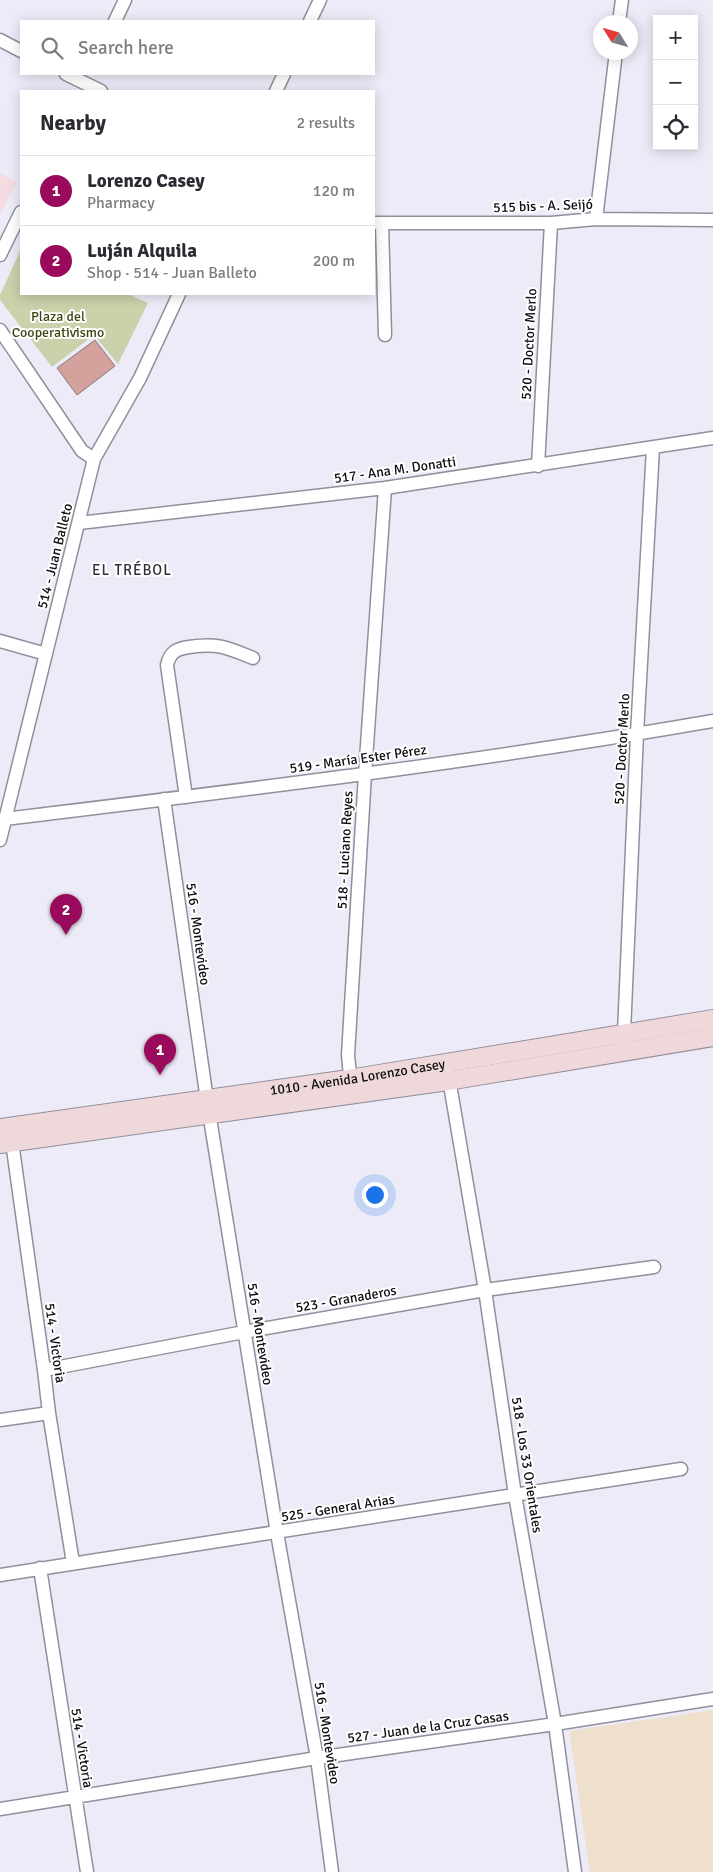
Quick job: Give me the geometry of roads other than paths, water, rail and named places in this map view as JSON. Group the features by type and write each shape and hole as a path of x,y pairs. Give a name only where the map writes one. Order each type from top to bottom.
{"main road":[{"name":"1010 - Avenida Lorenzo Casey","path":"351,1087 446,1063 713,1019"},
{"name":"1010 - Avenida Lorenzo Casey","path":"5,1135 351,1087 448,1081 713,1037"}],"street":[{"path":"115,20 125,0"},
{"path":"310,20 320,0"},
{"path":"620,15 622,0"},
{"path":"0,40 20,50"},
{"path":"596,219 615,60"},
{"path":"68,75 99,90"},
{"path":"276,90 284,75"},
{"path":"0,255 20,214"},
{"name":"515 bis - A. Seijó","path":"378,223 551,223 596,219 713,220"},
{"path":"378,223 385,336"},
{"name":"520 - Doctor Merlo","path":"538,466 551,223"},
{"name":"514 - Juan Balleto","path":"0,840 94,459 140,378 179,295"},
{"path":"0,330 82,451 94,459"},
{"name":"517 - Ana M. Donatti","path":"79,523 385,488 713,438"},
{"name":"520 - Doctor Merlo","path":"626,1052 624,1033 637,734 653,448"},
{"name":"518 - Luciano Reyes","path":"351,1087 348,1054 385,488"},
{"path":"0,641 46,654"},
{"path":"186,797 167,665 169,655 177,649 209,644 234,650 253,658"},
{"name":"519 - María Ester Pérez","path":"5,819 365,774 713,721"},
{"name":"516 - Montevideo","path":"164,799 244,1332 317,1758 332,1872"},
{"name":"518 - Los 33 Orientales","path":"446,1063 485,1290 515,1495 555,1724 575,1872"},
{"name":"514 - Victoria","path":"5,1135 44,1370 73,1563"},
{"name":"523 - Granaderos","path":"44,1370 244,1332 485,1290 654,1267"},
{"path":"0,1420 49,1412"},
{"name":"525 - General Arias","path":"0,1575 681,1469"},
{"name":"514 - Victoria","path":"40,1568 86,1872"},
{"name":"527 - Juan de la Cruz Casas","path":"0,1809 317,1758 713,1699"}],"place":[{"name":"Luján Alquila","path":"66,935"},
{"name":"Lorenzo Casey","path":"160,1075"}],"district":[{"name":"EL TRÉBOL","path":"132,570"}],"park label":[{"name":"Plaza del Cooperativismo","path":"58,324"}]}
